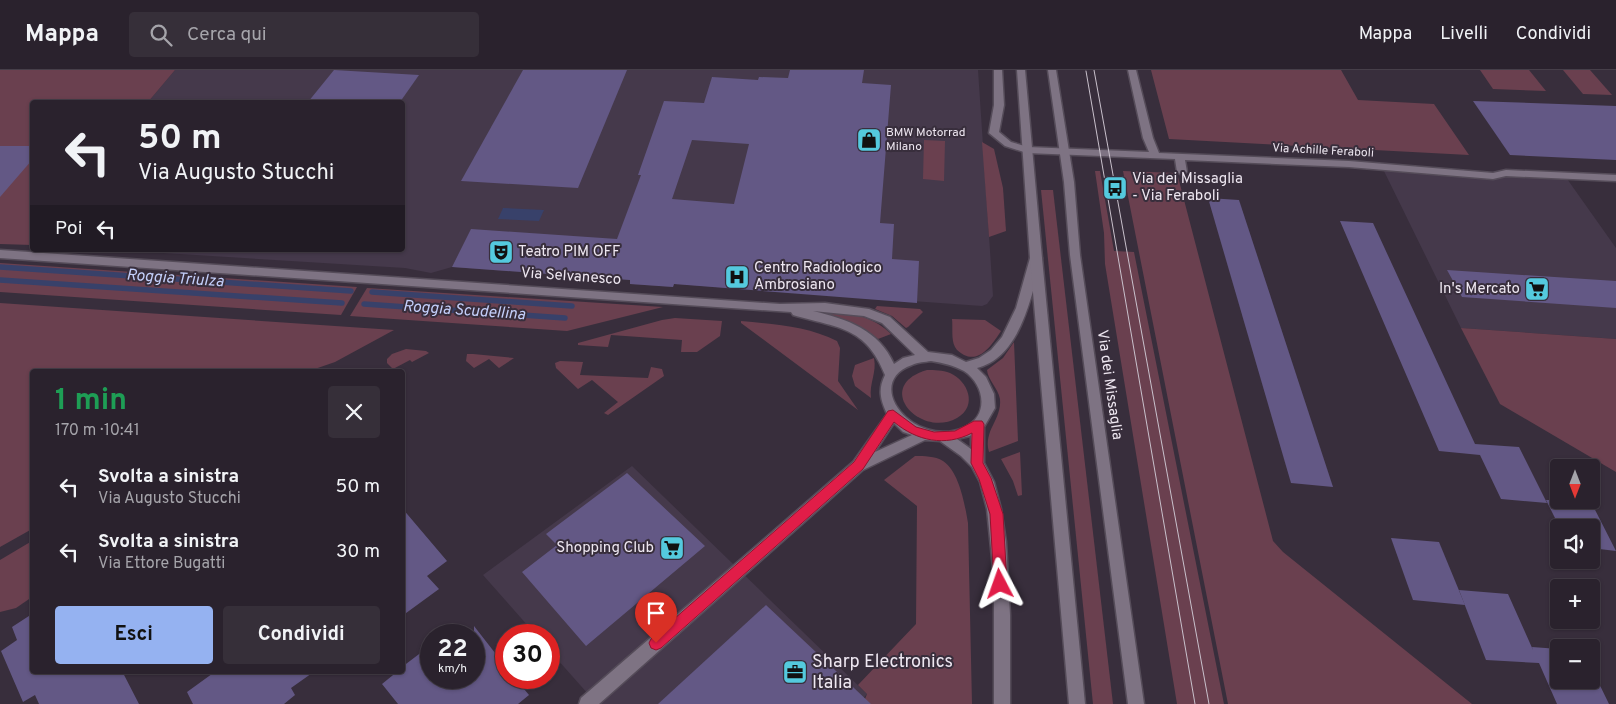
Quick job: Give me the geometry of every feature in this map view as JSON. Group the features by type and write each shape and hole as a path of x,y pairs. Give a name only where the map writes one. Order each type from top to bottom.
{"street":[{"path":"998,70 999,105 994,133 1008,144 1027,150"},
{"path":"1021,70 1036,258 1077,704"},
{"name":"Via dei Missaglia","path":"1052,70 1069,182 1075,254 1136,704"},
{"path":"1132,70 1148,138 1155,154"},
{"name":"Via Achille Feraboli","path":"1027,150 1155,154 1386,167 1493,176 1506,173 1616,178"},
{"path":"1179,156 1182,172"},
{"name":"Via Selvanesco","path":"0,254 780,308 825,306 865,312 886,320 925,357"},
{"path":"967,366 979,365 988,360 1011,333 1036,258"},
{"name":"Via Selvanesco","path":"780,308 837,322 863,333 880,350 891,374"},
{"path":"925,357 950,359 967,366 983,382 988,397 987,412 978,424 963,434 944,437 924,435 906,427 893,415 885,395 886,383 891,374 903,364 925,357"},
{"path":"586,704 858,466 893,415"},
{"path":"977,463 978,424"},
{"path":"858,466 924,435"},
{"path":"944,437 977,463 985,478 996,514 1003,618 1002,704"}],"shaded area":[{"path":"0,70 175,70 150,100 30,100 30,245 0,244"},
{"path":"175,70 978,70 993,296 987,304 982,306 674,284 673,287 630,284 630,280 452,267 431,273 405,268 147,252 405,252 405,100 150,100"},
{"path":"1151,70 1341,70 1358,100 1434,104 1469,155 1169,139"},
{"path":"1480,70 1529,70 1546,91 1493,89"},
{"path":"1563,70 1590,70 1612,95 1583,94"},
{"path":"924,140 945,141 944,181 923,179"},
{"path":"982,142 994,149 1003,188 1006,231 989,237"},
{"path":"1382,167 1493,176 1506,173 1565,176 1616,248 1616,339 1461,328"},
{"path":"1095,171 1100,171 1114,251 1134,252 1224,704 1177,704 1105,264 1104,233"},
{"path":"1123,171 1177,173 1273,541 1283,552 1472,704 1228,704"},
{"path":"1041,190 1053,190 1113,704 1093,704"},
{"path":"0,263 357,287 341,315 0,292"},
{"path":"367,288 663,307 567,331 350,316"},
{"path":"0,303 394,330 335,362 315,369 30,369 30,530 0,547"},
{"path":"877,306 920,309 923,312 906,328 892,316 875,309"},
{"path":"826,312 843,312 870,319 891,334 878,339 866,330"},
{"path":"675,318 722,321 720,336 697,352 681,352 682,340 611,335 608,347 578,345 578,343"},
{"path":"952,319 985,320 1001,331 986,350 981,354 970,357 958,351 955,347"},
{"path":"741,321 802,329 837,341 840,348 838,381 858,410 741,323"},
{"path":"1461,328 1616,339 1616,472 1600,463 1600,459 1594,459 1500,404"},
{"path":"1014,342 1018,441 989,452 988,437 998,413 1000,399 987,370 1003,358"},
{"path":"406,349 429,353 393,369 387,363 387,359 392,354"},
{"path":"467,354 514,358 499,368 489,359 474,368 466,361"},
{"path":"874,358 875,368 871,398 855,386 852,376 855,365"},
{"path":"560,361 583,362 580,375 648,378 651,367 662,369 664,376 608,415 604,413 618,402 592,380 578,389 556,368 555,363"},
{"path":"927,370 950,373 962,382 966,388 969,401 963,413 957,418 943,423 929,422 917,416 908,408 903,398 903,387 911,378"},
{"path":"1020,452 1022,495 1018,496 1013,481 1001,459"},
{"path":"915,456 937,458 949,466 957,480 965,507 968,523 972,704 863,704 867,694 858,685 916,624 917,506 884,480"},
{"path":"632,466 867,694 858,704 597,704 560,662 560,624 526,624 483,575"},
{"path":"30,542 30,598 16,608 0,612 0,560"}],"water":[{"path":"503,208 544,210 539,221 498,219"}],"building":[{"path":"334,70 419,75 401,100 310,100"},
{"path":"523,70 627,70 578,188 461,181"},
{"path":"790,70 864,70 862,83 891,85 880,223 894,224 892,259 919,261 917,303 674,284 673,287 630,284 630,280 452,267 471,229 617,239 641,175 638,175 664,101 704,103 712,77 758,80 759,77 788,78","holes":["692,140 749,144 734,204 672,199"]},
{"path":"1473,101 1616,106 1616,160 1510,155"},
{"path":"0,146 30,146 30,162 0,197"},
{"path":"1208,198 1239,200 1333,487 1291,483"},
{"path":"1340,221 1373,223 1475,444 1519,447 1547,503 1501,499 1480,455 1439,451"},
{"name":"In's Mercato","path":"1447,270 1616,281 1616,308 1462,297"},
{"path":"627,473 705,546 586,646 522,572 557,545 546,534"},
{"path":"1546,500 1550,500 1550,508"},
{"path":"1550,509 1595,509 1600,519 1556,519"},
{"path":"405,512 447,561 427,576 439,589 405,614"},
{"path":"1600,520 1616,551 1600,549"},
{"path":"1391,538 1439,542 1465,605 1413,600"},
{"path":"1459,590 1508,594 1533,650 1532,647 1550,648 1550,688 1539,663 1486,660"},
{"path":"766,605 871,704 658,704"},
{"path":"30,615 30,674 124,674 139,704 39,704 35,695 23,702 1,651 17,640 12,627"},
{"path":"485,640 495,653 495,689 524,689 529,695 518,704 398,704 382,684 394,674 405,674 405,665 420,653 420,689 485,689"},
{"path":"212,674 311,674 291,688 295,695 284,704 193,704 187,692"},
{"path":"1600,686 1609,704 1557,704 1550,689 1600,689"}],"waterway":[{"name":"Roggia Triulza","path":"0,267 351,291"},
{"name":"Roggia Scudellina","path":"0,280 342,303"},
{"name":"Roggia Triulza","path":"372,292 572,306"},
{"name":"Roggia Scudellina","path":"364,304 565,318"}],"tram line":[{"path":"1094,70 1209,704"},
{"path":"1086,71 1195,704"}],"place":[{"name":"BMW Motorrad Milano","path":"869,140"},
{"name":"Via dei Missaglia - Via Feraboli","path":"1115,188"},
{"name":"Teatro PIM OFF","path":"501,252"},
{"name":"Centro Radiologico Ambrosiano","path":"737,277"},
{"name":"In's Mercato","path":"1537,289"},
{"name":"Shopping Club","path":"672,548"},
{"name":"Sharp Electronics Italia","path":"795,672"}],"route":[{"path":"656,643 858,466 893,415 906,427 934,437 963,434 978,424 977,463 985,478 996,514 1000,584"}]}
